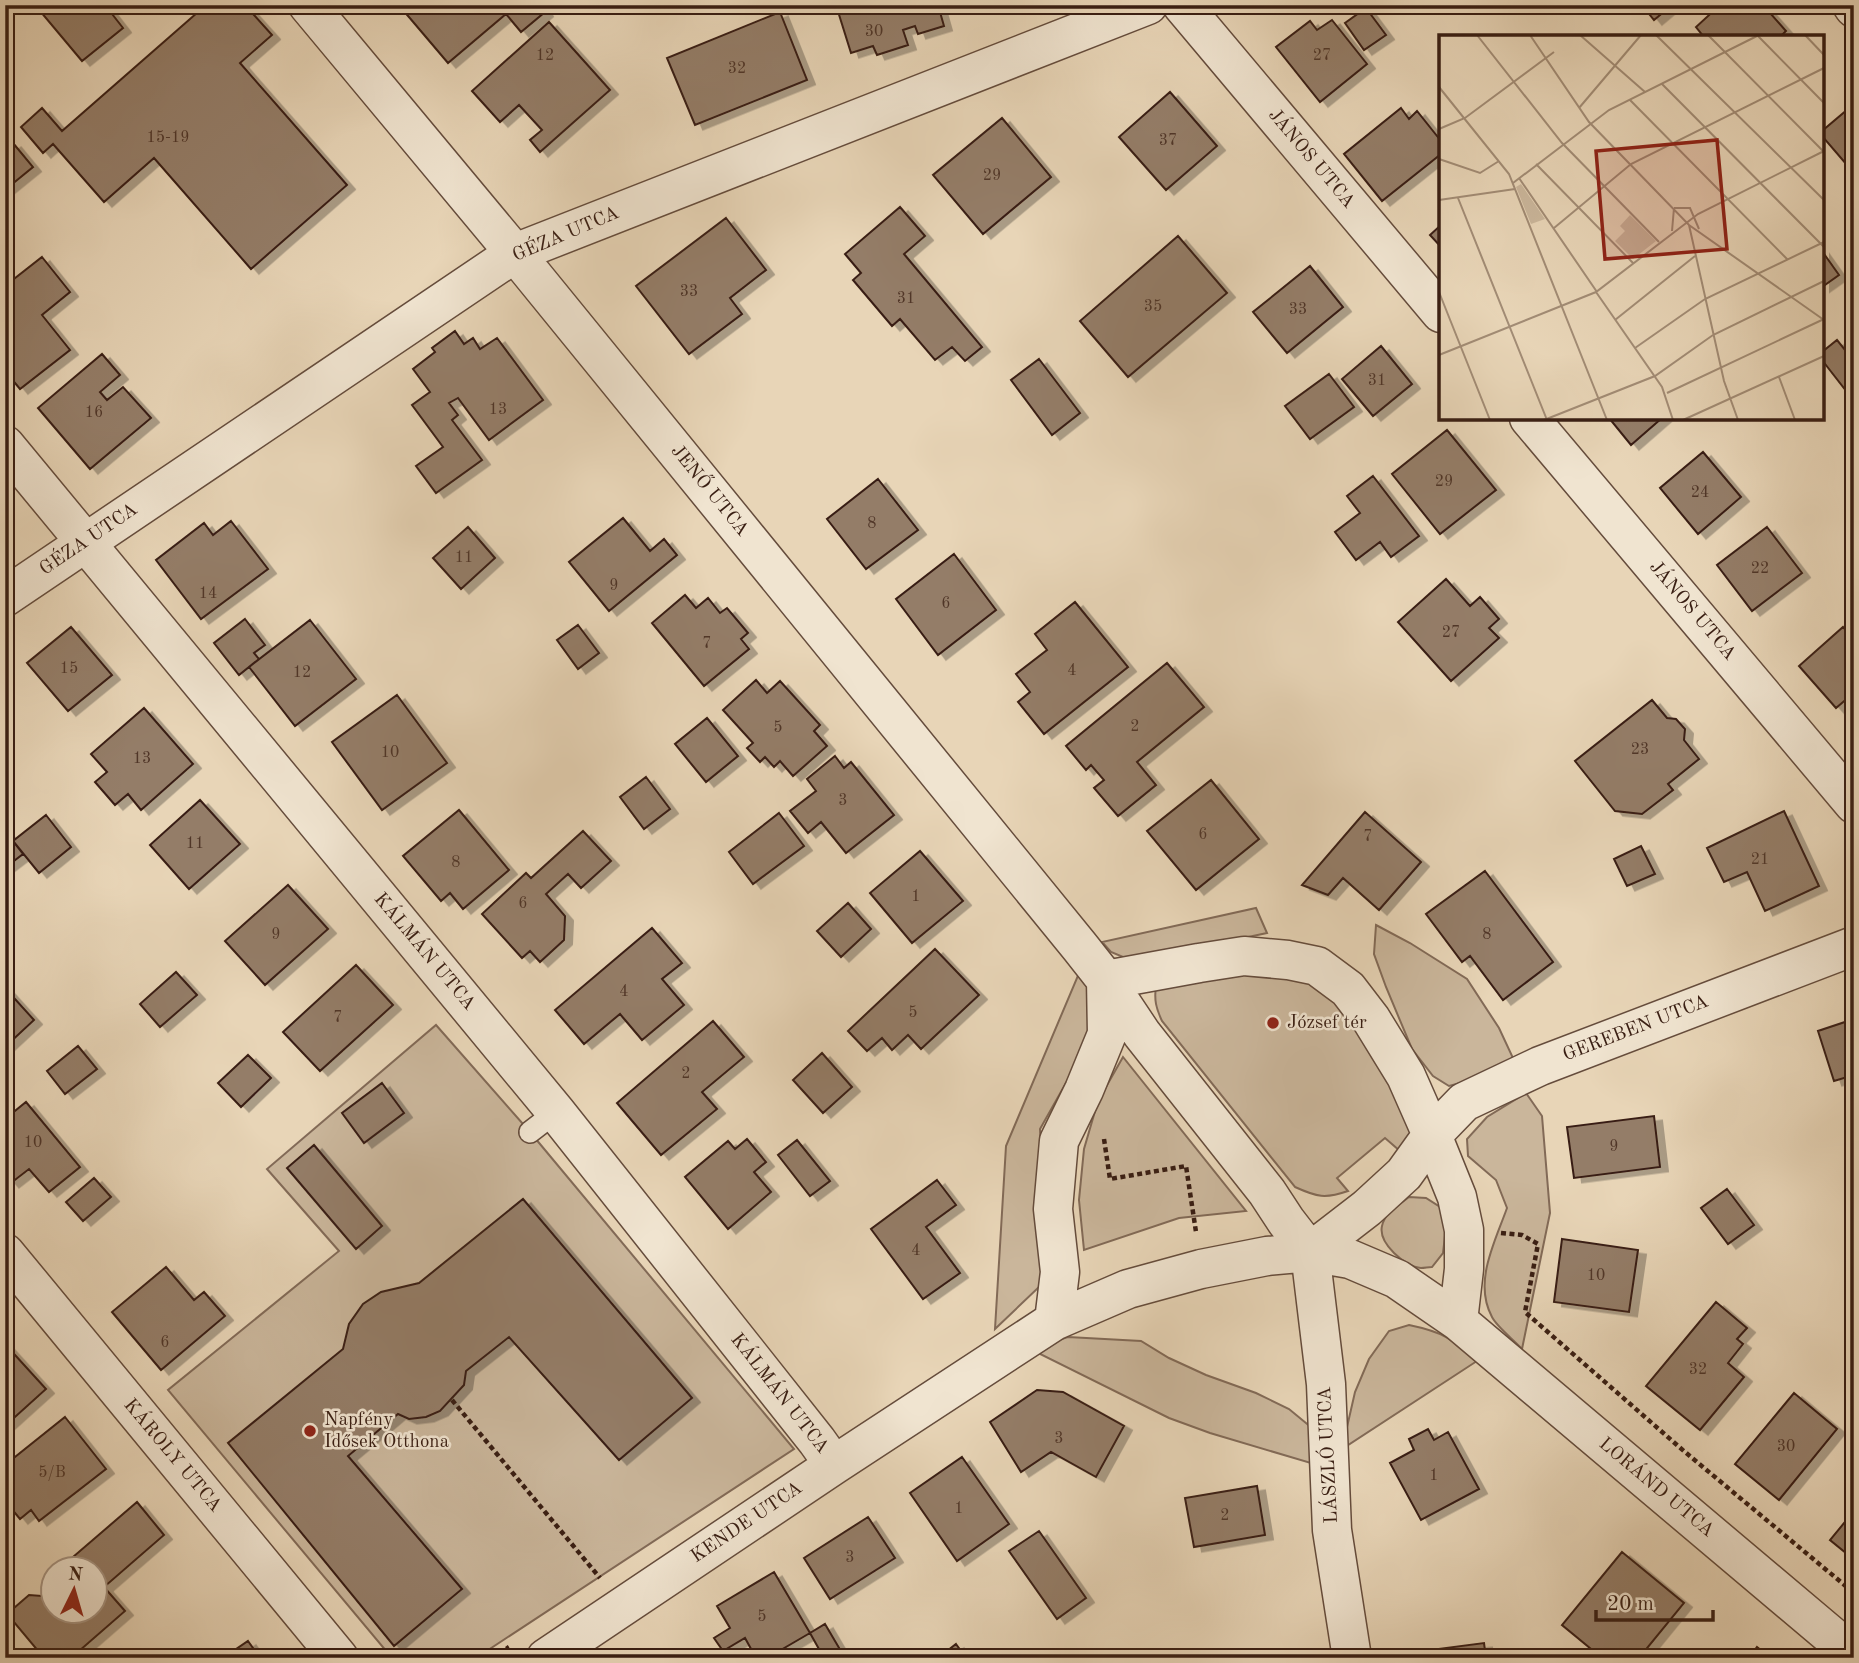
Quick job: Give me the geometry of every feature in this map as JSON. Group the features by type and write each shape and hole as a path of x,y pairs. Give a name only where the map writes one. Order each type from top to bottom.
{"street":[{"name":"JENŐ UTCA","path":"308,5 515,254 1106,980"},
{"name":"GÉZA UTCA","path":"5,597 515,254 1148,5"},
{"name":"JÁNOS UTCA","path":"1182,5 1439,311"},
{"name":"JÁNOS UTCA","path":"1531,420 1854,804"},
{"name":"KÁLMÁN UTCA","path":"5,445 86,542 543,1122 817,1441 834,1465"},
{"name":"GEREBEN UTCA","path":"1432,1135 1464,1102 1540,1066 1854,946"},
{"path":"1244,956 1317,966 1348,989 1371,1019 1406,1076 1457,1197 1464,1230 1464,1269 1458,1321 1397,1279 1350,1259 1310,1252 1267,1256 1201,1269 1128,1289 1054,1321 1059,1272 1053,1209 1059,1141 1107,1034 1106,980 1244,956"},
{"path":"1106,980 1142,1034 1267,1192 1310,1252"},
{"path":"1310,1252 1367,1208 1404,1174 1432,1135"},
{"name":"LÁSZLÓ UTCA","path":"1310,1252 1326,1384 1332,1530 1352,1658"},
{"name":"KÁROLY UTCA","path":"5,1254 339,1658"},
{"name":"KENDE UTCA","path":"546,1658 1054,1321"},
{"name":"LORÁND UTCA","path":"1458,1321 1854,1655"}],"path":[{"path":"1104,1138 1110,1179 1186,1166 1201,1269"},
{"path":"1538,1244 1525,1312 1675,1443 1854,1593"},
{"path":"452,1400 605,1584"}],"shaded area":[{"path":"1256,908 1267,933 1149,958 1123,957 1111,952 1102,942"},
{"path":"1376,925 1467,979 1499,1028 1513,1058 1479,1078 1449,1086 1433,1076 1412,1049 1386,987 1374,954"},
{"path":"1085,959 1102,984 1088,1044 1040,1129 1045,1264 1039,1287 995,1329 1006,1146"},
{"path":"1242,967 1327,984 1413,1115 1411,1136 1400,1151 1385,1138 1337,1178 1348,1191 1321,1196 1295,1187 1162,1021 1156,1004 1156,986"},
{"path":"436,1025 530,1132 794,1449 476,1658 392,1658 168,1390 339,1251 267,1169"},
{"path":"1123,1057 1246,1211 1179,1218 1084,1250 1079,1200 1084,1149 1098,1101"},
{"path":"1526,1093 1542,1116 1550,1213 1522,1349 1494,1321 1487,1304 1485,1276 1507,1208 1496,1180 1468,1156 1467,1139 1487,1117"},
{"path":"1409,1197 1426,1198 1440,1207 1446,1227 1443,1253 1432,1267 1415,1267 1394,1253 1384,1240 1382,1226 1386,1217"},
{"path":"1409,1325 1446,1337 1477,1361 1342,1449 1355,1392 1369,1359 1389,1331"},
{"path":"1068,1337 1141,1341 1206,1375 1256,1393 1289,1409 1312,1428 1314,1464 1169,1418 1030,1349"}],"building":[{"path":"35,5 105,5 123,28 82,61"},
{"path":"206,5 245,5 272,35 240,63 347,185 251,269 154,158 104,202 53,144 43,153 21,127 42,108 62,131"},
{"path":"409,5 506,5 510,10 517,5 540,5 545,12 521,32 506,14 448,63 403,10"},
{"path":"836,5 938,5 944,26 918,34 915,26 903,30 908,45 877,55 873,46 851,53"},
{"path":"1642,5 1672,5 1654,20"},
{"path":"1720,5 1763,5 1786,31 1782,35 1702,35 1696,27"},
{"path":"1366,8 1386,35 1364,50 1345,23"},
{"path":"780,12 807,80 695,125 667,58"},
{"path":"1332,20 1367,64 1320,102 1276,47 1310,21 1317,30"},
{"path":"549,22 610,90 540,152 530,140 542,130 519,105 500,122 472,91"},
{"path":"1170,92 1217,146 1166,190 1119,137"},
{"path":"1854,104 1854,159 1847,165 1824,138 1824,129"},
{"path":"1401,108 1409,119 1417,111 1439,138 1439,156 1382,201 1344,154"},
{"path":"1002,118 1051,177 983,234 933,175"},
{"path":"13,143 33,167 5,190 5,149"},
{"path":"900,207 925,236 904,254 982,347 965,361 952,347 935,360 900,319 892,326 853,280 861,273 845,254"},
{"path":"726,218 766,270 730,298 742,314 689,354 636,286"},
{"path":"1439,227 1439,245 1430,235"},
{"path":"1178,236 1227,293 1128,377 1080,321"},
{"path":"1824,254 1839,275 1824,286"},
{"path":"42,257 70,292 42,315 70,350 20,389 5,371 5,286"},
{"path":"1310,266 1343,307 1287,353 1253,312"},
{"path":"455,331 464,344 473,338 480,349 497,338 543,400 489,440 458,398 449,403 458,415 452,420 482,460 436,493 416,466 443,447 412,405 430,392 413,369 435,352 432,348"},
{"path":"1837,340 1854,361 1854,386 1847,392 1824,363 1824,350"},
{"path":"1381,346 1412,384 1373,416 1342,379"},
{"path":"102,354 120,375 100,392 107,400 123,387 151,418 90,469 38,408"},
{"path":"1039,359 1080,413 1052,435 1011,380"},
{"path":"1329,374 1354,407 1310,439 1285,406"},
{"path":"1611,420 1660,420 1631,445"},
{"path":"1447,430 1496,490 1440,534 1392,474"},
{"path":"1703,452 1741,497 1698,534 1660,488"},
{"path":"1373,476 1419,536 1391,557 1380,542 1356,560 1335,532 1360,513 1347,496"},
{"path":"878,479 918,530 866,569 827,519"},
{"path":"623,518 650,551 664,539 677,555 609,611 569,562"},
{"path":"231,521 268,569 201,619 156,560 204,523 213,535"},
{"path":"468,527 495,558 461,589 433,558"},
{"path":"1767,527 1802,573 1752,611 1717,565"},
{"path":"954,554 996,610 938,655 896,599"},
{"path":"1446,579 1470,606 1480,597 1499,619 1489,628 1499,638 1451,681 1398,622"},
{"path":"685,595 696,608 708,598 720,613 727,608 748,633 741,639 749,649 704,686 652,623"},
{"path":"1075,602 1128,667 1044,734 1018,702 1030,692 1016,674 1047,650 1035,634"},
{"path":"245,619 265,645 254,653 259,659 239,675 214,643"},
{"path":"310,620 356,679 295,726 249,667"},
{"path":"578,625 599,653 578,669 557,640"},
{"path":"71,627 112,675 68,711 27,663"},
{"path":"1843,627 1854,639 1854,700 1850,696 1836,708 1799,666"},
{"path":"1167,663 1204,707 1137,762 1156,785 1118,816 1094,788 1104,780 1091,765 1086,770 1066,746"},
{"path":"756,680 767,693 780,681 820,725 814,731 827,746 793,776 780,761 774,767 765,757 760,762 747,748 753,743 723,710"},
{"path":"397,695 447,763 382,810 332,742"},
{"path":"1652,700 1667,718 1676,719 1685,729 1684,740 1699,759 1668,784 1673,790 1642,814 1615,811 1575,761"},
{"path":"144,708 193,764 141,810 128,794 115,805 95,782 107,772 91,754"},
{"path":"707,718 738,756 706,782 675,744"},
{"path":"835,756 844,768 851,762 894,815 846,853 821,822 808,833 790,811 816,791 807,779"},
{"path":"646,777 670,809 644,829 620,797"},
{"path":"1211,780 1259,839 1196,890 1147,831"},
{"path":"200,800 240,844 189,889 150,845"},
{"path":"459,810 509,870 463,909 450,893 441,901 403,856"},
{"path":"1784,811 1819,886 1765,911 1747,872 1724,882 1707,848"},
{"path":"1365,812 1421,862 1379,910 1343,878 1328,895 1302,885"},
{"path":"779,813 804,846 753,884 729,852"},
{"path":"46,815 71,847 39,873 13,841"},
{"path":"5,831 23,854 6,867 5,867"},
{"path":"583,831 611,861 581,888 568,874 546,894 565,916 564,940 540,962 530,951 522,958 482,914 526,873 531,878"},
{"path":"1641,846 1655,874 1627,886 1614,859"},
{"path":"920,851 963,901 912,943 870,893"},
{"path":"1485,871 1553,962 1503,1000 1470,956 1462,962 1426,914"},
{"path":"288,885 328,929 265,985 225,941"},
{"path":"848,903 871,929 841,957 817,931"},
{"path":"652,928 682,963 662,979 684,1005 642,1040 620,1014 584,1044 555,1010"},
{"path":"935,949 979,995 921,1049 908,1035 892,1050 882,1038 867,1051 848,1031"},
{"path":"356,965 393,1005 320,1071 283,1032"},
{"path":"176,972 197,995 160,1027 140,1004"},
{"path":"5,988 34,1020 5,1047"},
{"path":"1854,1019 1854,1075 1834,1081 1818,1031"},
{"path":"713,1021 744,1057 702,1092 717,1109 661,1155 617,1103"},
{"path":"78,1046 97,1069 65,1094 47,1071"},
{"path":"822,1053 852,1087 823,1113 793,1080"},
{"path":"248,1055 271,1078 241,1107 218,1083"},
{"path":"382,1083 404,1113 364,1143 342,1113"},
{"path":"26,1102 80,1167 49,1192 29,1169 11,1183 5,1176 5,1119"},
{"path":"1654,1116 1660,1167 1574,1178 1567,1127"},
{"path":"747,1139 766,1162 754,1172 771,1192 728,1229 685,1177 728,1141 735,1149"},
{"path":"797,1140 830,1181 810,1196 778,1155"},
{"path":"314,1145 382,1226 356,1249 287,1168"},
{"path":"94,1178 111,1197 83,1221 66,1202"},
{"path":"937,1180 956,1205 926,1227 960,1273 923,1299 871,1229"},
{"path":"1727,1189 1754,1225 1728,1244 1701,1208"},
{"name":"Napfény Idősek Otthona","path":"523,1199 692,1398 619,1460 509,1337 466,1371 464,1385 440,1411 426,1417 409,1419 398,1414 348,1456 462,1589 394,1646 228,1443 343,1349 349,1324 363,1304 381,1292 419,1283"},
{"path":"1562,1239 1638,1250 1629,1312 1554,1302"},
{"path":"166,1267 194,1300 204,1292 225,1316 161,1370 112,1312"},
{"path":"1716,1302 1747,1328 1737,1339 1743,1344 1728,1363 1744,1377 1700,1430 1646,1386"},
{"path":"5,1344 46,1389 5,1426"},
{"path":"1037,1390 1063,1392 1124,1426 1096,1477 1051,1452 1021,1472 990,1422"},
{"path":"1794,1393 1837,1429 1779,1500 1735,1464"},
{"path":"65,1417 106,1469 39,1521 31,1510 20,1519 5,1501 5,1484 8,1482 5,1478 5,1465"},
{"path":"1428,1429 1434,1440 1448,1432 1479,1489 1421,1520 1390,1463 1414,1450 1409,1439"},
{"path":"962,1457 1009,1524 957,1561 910,1493"},
{"path":"1257,1486 1265,1535 1194,1547 1185,1498"},
{"path":"137,1502 164,1535 108,1584 108,1554 76,1554"},
{"path":"1854,1511 1854,1555 1852,1558 1830,1540"},
{"path":"868,1517 895,1558 830,1599 804,1558"},
{"path":"1039,1531 1086,1598 1057,1619 1009,1551"},
{"path":"1622,1552 1684,1603 1639,1658 1602,1658 1562,1625"},
{"path":"774,1572 810,1633 767,1658 756,1658 745,1638 723,1651 714,1638 730,1628 717,1606"},
{"path":"108,1592 125,1611 71,1658 44,1658 13,1621 14,1608 29,1595 38,1596 38,1624 108,1624"},
{"path":"825,1624 845,1658 824,1658 810,1633"},
{"path":"248,1641 260,1658 223,1658"},
{"path":"1484,1643 1486,1658 1408,1658 1407,1653"},
{"path":"956,1644 966,1658 938,1658"},
{"path":"1757,1647 1771,1658 1749,1658"}],"place":[{"name":"József tér","path":"1273,1023"},
{"name":"Napfény Idősek Otthona","path":"310,1431"}]}
